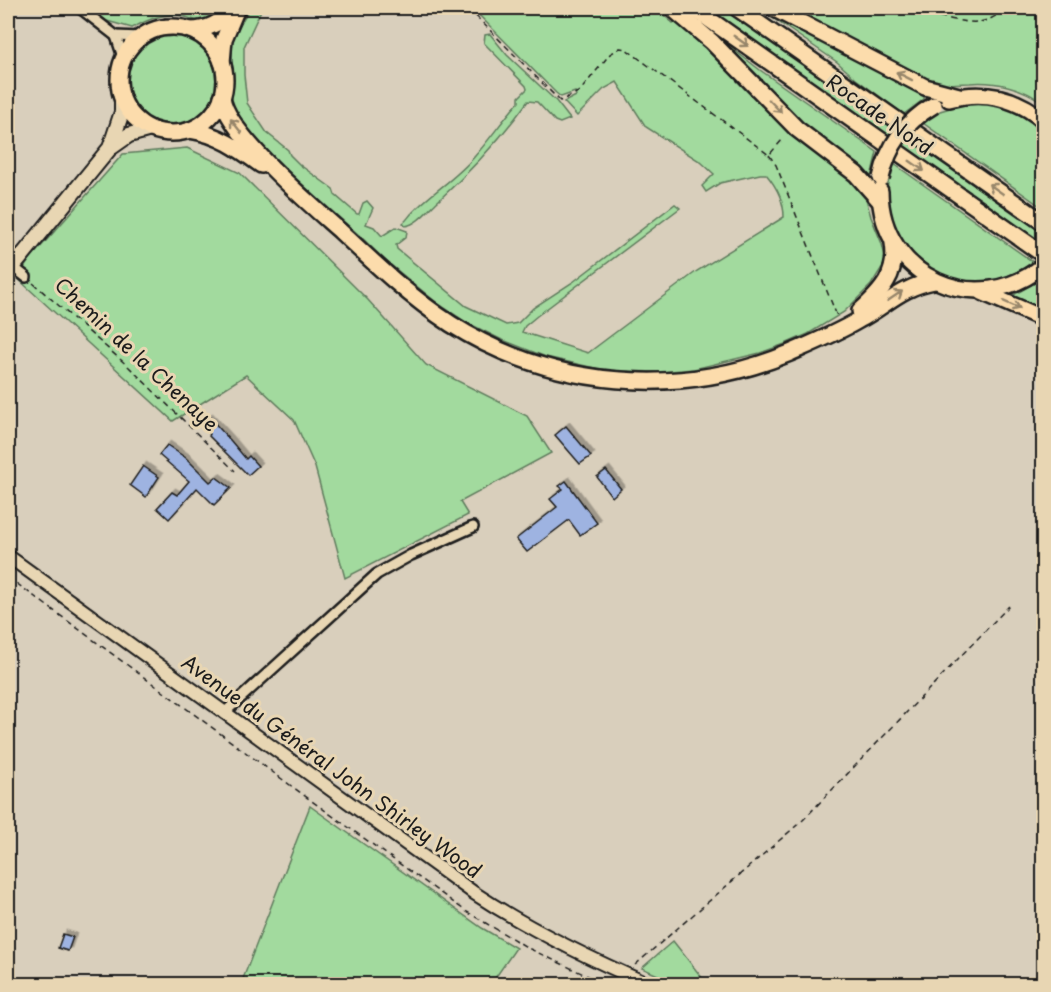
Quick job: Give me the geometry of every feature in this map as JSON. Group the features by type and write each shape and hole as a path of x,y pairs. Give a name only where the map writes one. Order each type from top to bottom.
{"main road":[{"path":"110,148 122,112 118,78 123,57 139,32 164,27 210,28 219,24 237,8 224,39 222,63 225,86 222,97 207,120 190,130"},
{"path":"672,8 712,42 797,129 856,174 880,201"},
{"name":"Rocade Nord","path":"693,8 1044,255"},
{"name":"Rocade Nord","path":"737,8 1044,223"},
{"path":"773,8 925,87 958,96 1000,97 1025,107 1044,121"},
{"path":"191,26 213,46 222,63"},
{"path":"958,96 934,105 912,120 898,135 888,152 880,178 880,201 884,222 893,242 911,264 934,280 956,288 979,291 995,289 1024,279 1044,265"},
{"path":"222,97 223,105 232,121 286,182 377,266 438,314 492,346 555,369 612,380 650,381 691,379 751,367 788,354 860,320 907,288 934,280"},
{"path":"122,98 133,117 151,129 171,133 190,130 212,134 286,182"},
{"path":"10,269 110,148 129,135 151,129"},
{"path":"826,336 870,302 888,280 894,263 893,242"},
{"path":"979,291 1044,319"}],"street":[{"path":"80,8 116,36 123,57"},
{"path":"116,36 139,32"},
{"name":"Chemin de la Chenaye","path":"10,269 26,277"},
{"path":"224,713 377,574 411,555 473,527"},
{"name":"Avenue du Général John Shirley Wood","path":"8,556 434,865 497,908 556,942 648,984"}],"path":[{"path":"468,8 560,101 585,86 615,50 626,49 769,155 776,165 842,324"},
{"path":"898,8 916,13 929,13 945,19 978,21 986,21 1006,8"},
{"path":"988,8 1006,8"},
{"path":"139,32 165,18 191,26"},
{"path":"769,155 782,140"},
{"name":"Chemin de la Chenaye","path":"26,277 129,367 235,471"},
{"path":"8,578 467,912 530,949 604,984"},
{"path":"626,975 638,960 803,820 1009,606"}],"green space":[{"path":"89,8 220,8 212,17 201,22 181,16 166,15 132,28 107,21"},
{"path":"250,8 262,8 244,47 247,103 267,133 288,150 300,165 333,189 335,195 357,214 363,203 367,201 373,208 366,224 374,227 382,236 396,227 407,231 406,237 396,245 397,249 466,306 506,325 518,323 533,308 573,282 675,204 680,208 537,316 525,326 522,332 588,353 697,271 784,217 784,211 779,194 766,174 720,183 706,192 702,186 714,174 701,162 646,127 617,82 604,89 577,116 564,102 576,96 575,92 561,97 556,93 472,8 655,8 673,23 677,20 702,42 795,136 860,188 865,195 886,261 871,285 844,312 808,334 760,353 694,369 658,372 599,369 546,357 500,339 466,322 436,302 386,261 279,164 232,112 230,97 232,43 235,32"},
{"path":"705,8 725,8 1043,232 1043,245"},
{"path":"758,8 765,8 904,82 924,95 924,99 904,114 837,62"},
{"path":"787,8 1043,8 1043,103 1018,89 999,84 932,82"},
{"path":"712,33 760,70 877,152 871,177 867,177 823,145"},
{"path":"171,34 188,38 203,48 213,63 217,80 213,97 203,112 188,122 171,126 154,122 139,112 129,97 125,80 129,63 139,48 154,38"},
{"path":"490,34 507,55 556,101 570,119 560,123 555,121 537,102 528,101 486,154 419,220 405,226 403,223 412,213 475,156 527,89 484,43 485,35"},
{"path":"967,103 989,104 1008,109 1026,118 1043,131 1043,208 923,123 940,111"},
{"path":"187,148 240,173 368,300 426,365 527,416 551,453 460,502 468,515 345,578 315,467 294,420 246,375 173,421 17,278 30,259 123,154"},
{"path":"894,164 1033,262 1003,278 978,283 953,278 923,263 901,238 888,207 888,180"},
{"path":"1043,278 1043,313 1010,297"},
{"path":"310,806 482,928 516,948 491,984 241,984"},
{"path":"673,941 707,984 678,984 642,968"}],"building":[{"path":"209,417 246,459 249,456 258,466 248,475 209,436 210,434 201,424"},
{"path":"566,426 591,456 580,464 555,435"},
{"path":"167,445 186,458 210,482 216,477 231,488 214,505 197,488 169,519 157,508 172,492 177,495 189,481 159,455"},
{"path":"143,466 159,477 146,497 130,485"},
{"path":"606,470 621,489 612,497 597,477"},
{"path":"566,481 597,523 580,535 569,520 527,552 516,539 557,507 550,499 563,489 559,486"},
{"path":"63,934 73,937 68,951 58,948"}]}
